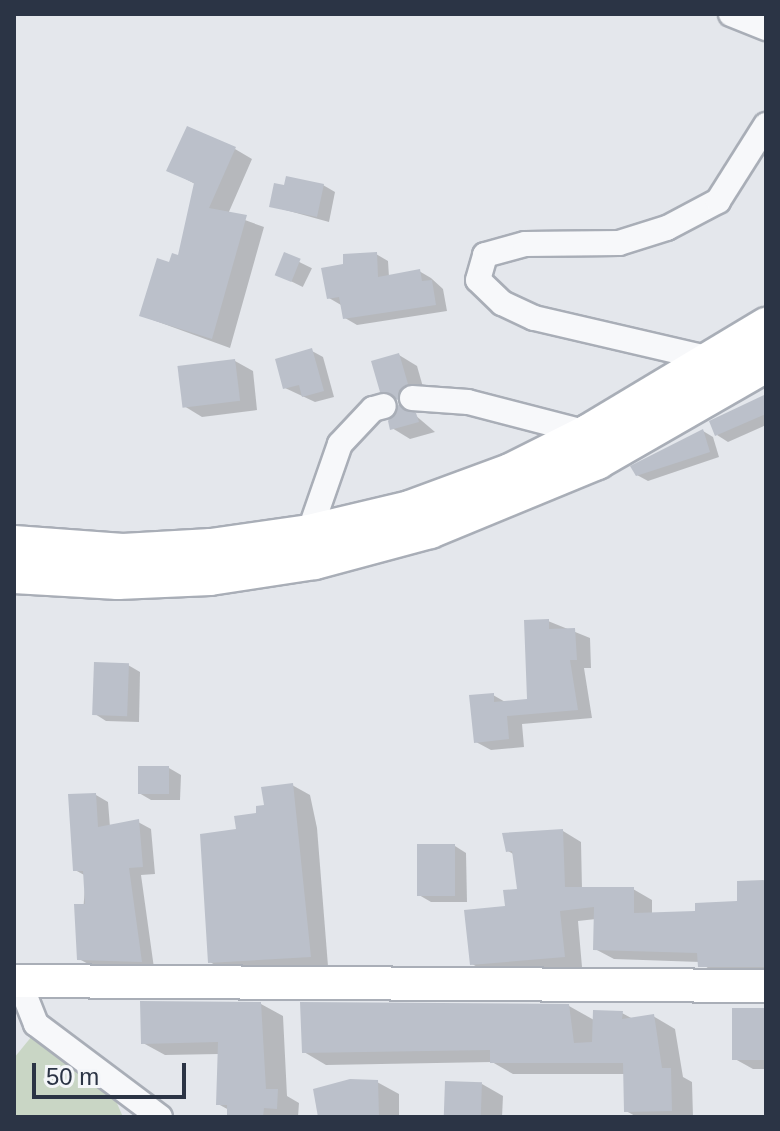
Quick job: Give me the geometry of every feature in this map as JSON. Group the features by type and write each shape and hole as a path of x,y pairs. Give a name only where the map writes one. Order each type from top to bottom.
{"highway":[{"path":"14,544 123,552 309,533 453,493 510,472 588,433 715,360 766,326"},
{"path":"14,575 118,581 210,577 315,561 430,530 597,461 766,364"}],"main road":[{"path":"16,981 766,986"}],"street":[{"path":"731,14 766,28"},
{"path":"715,360 534,318 502,303 478,280 485,255 525,244 619,243 667,228 718,201 766,125"},
{"path":"412,398 468,402 588,433"},
{"path":"309,533 340,444 373,409 384,406"},
{"path":"16,981 36,1024 160,1117"}],"green space":[{"path":"32,1036 109,1085 123,1117 14,1117 14,1058"}],"building":[{"path":"187,126 236,147 209,208 247,215 212,339 139,316 157,258 169,262 172,253 178,255 194,183 166,171"},
{"path":"286,176 324,184 317,217 269,207 274,183 284,185"},
{"path":"284,252 301,259 291,282 275,275"},
{"path":"377,252 378,277 420,269 422,281 432,280 436,305 343,319 339,297 327,299 321,268 343,264 343,254"},
{"path":"312,348 324,391 302,397 299,385 283,389 275,359"},
{"path":"399,353 408,384 399,390 398,400 380,392 371,361"},
{"path":"235,359 240,401 183,408 177,366"},
{"path":"766,394 766,414 715,436 709,421"},
{"path":"399,404 416,413 419,422 390,430 388,421"},
{"path":"703,429 710,452 636,476 630,466"},
{"path":"549,619 549,629 575,628 577,660 570,660 578,710 507,716 509,739 474,743 469,695 494,693 494,702 527,699 524,620"},
{"path":"94,662 129,663 127,716 92,715"},
{"path":"138,766 169,766 169,794 138,794"},
{"path":"293,783 311,957 208,963 200,834 236,829 234,816 256,813 256,806 264,805 261,787"},
{"path":"96,793 98,827 139,819 143,867 129,868 142,962 77,960 74,904 85,904 83,871 73,871 68,794"},
{"path":"563,829 565,887 634,887 634,913 695,911 695,903 737,901 737,881 766,880 766,967 698,967 697,953 593,950 594,907 560,911 565,957 470,965 464,910 505,906 503,890 517,889 512,851 506,852 502,833"},
{"path":"417,844 455,844 455,896 417,896"},
{"path":"140,1001 261,1002 266,1089 278,1089 277,1109 264,1108 263,1117 227,1117 227,1105 216,1105 218,1042 141,1044"},
{"path":"300,1002 569,1004 574,1043 592,1042 593,1010 623,1011 622,1019 654,1014 662,1068 671,1068 672,1111 624,1112 623,1063 490,1063 490,1050 302,1053"},
{"path":"732,1008 766,1008 766,1060 732,1060"},
{"path":"350,1079 378,1080 379,1117 318,1117 313,1089"},
{"path":"445,1081 482,1082 481,1117 444,1117"}]}
